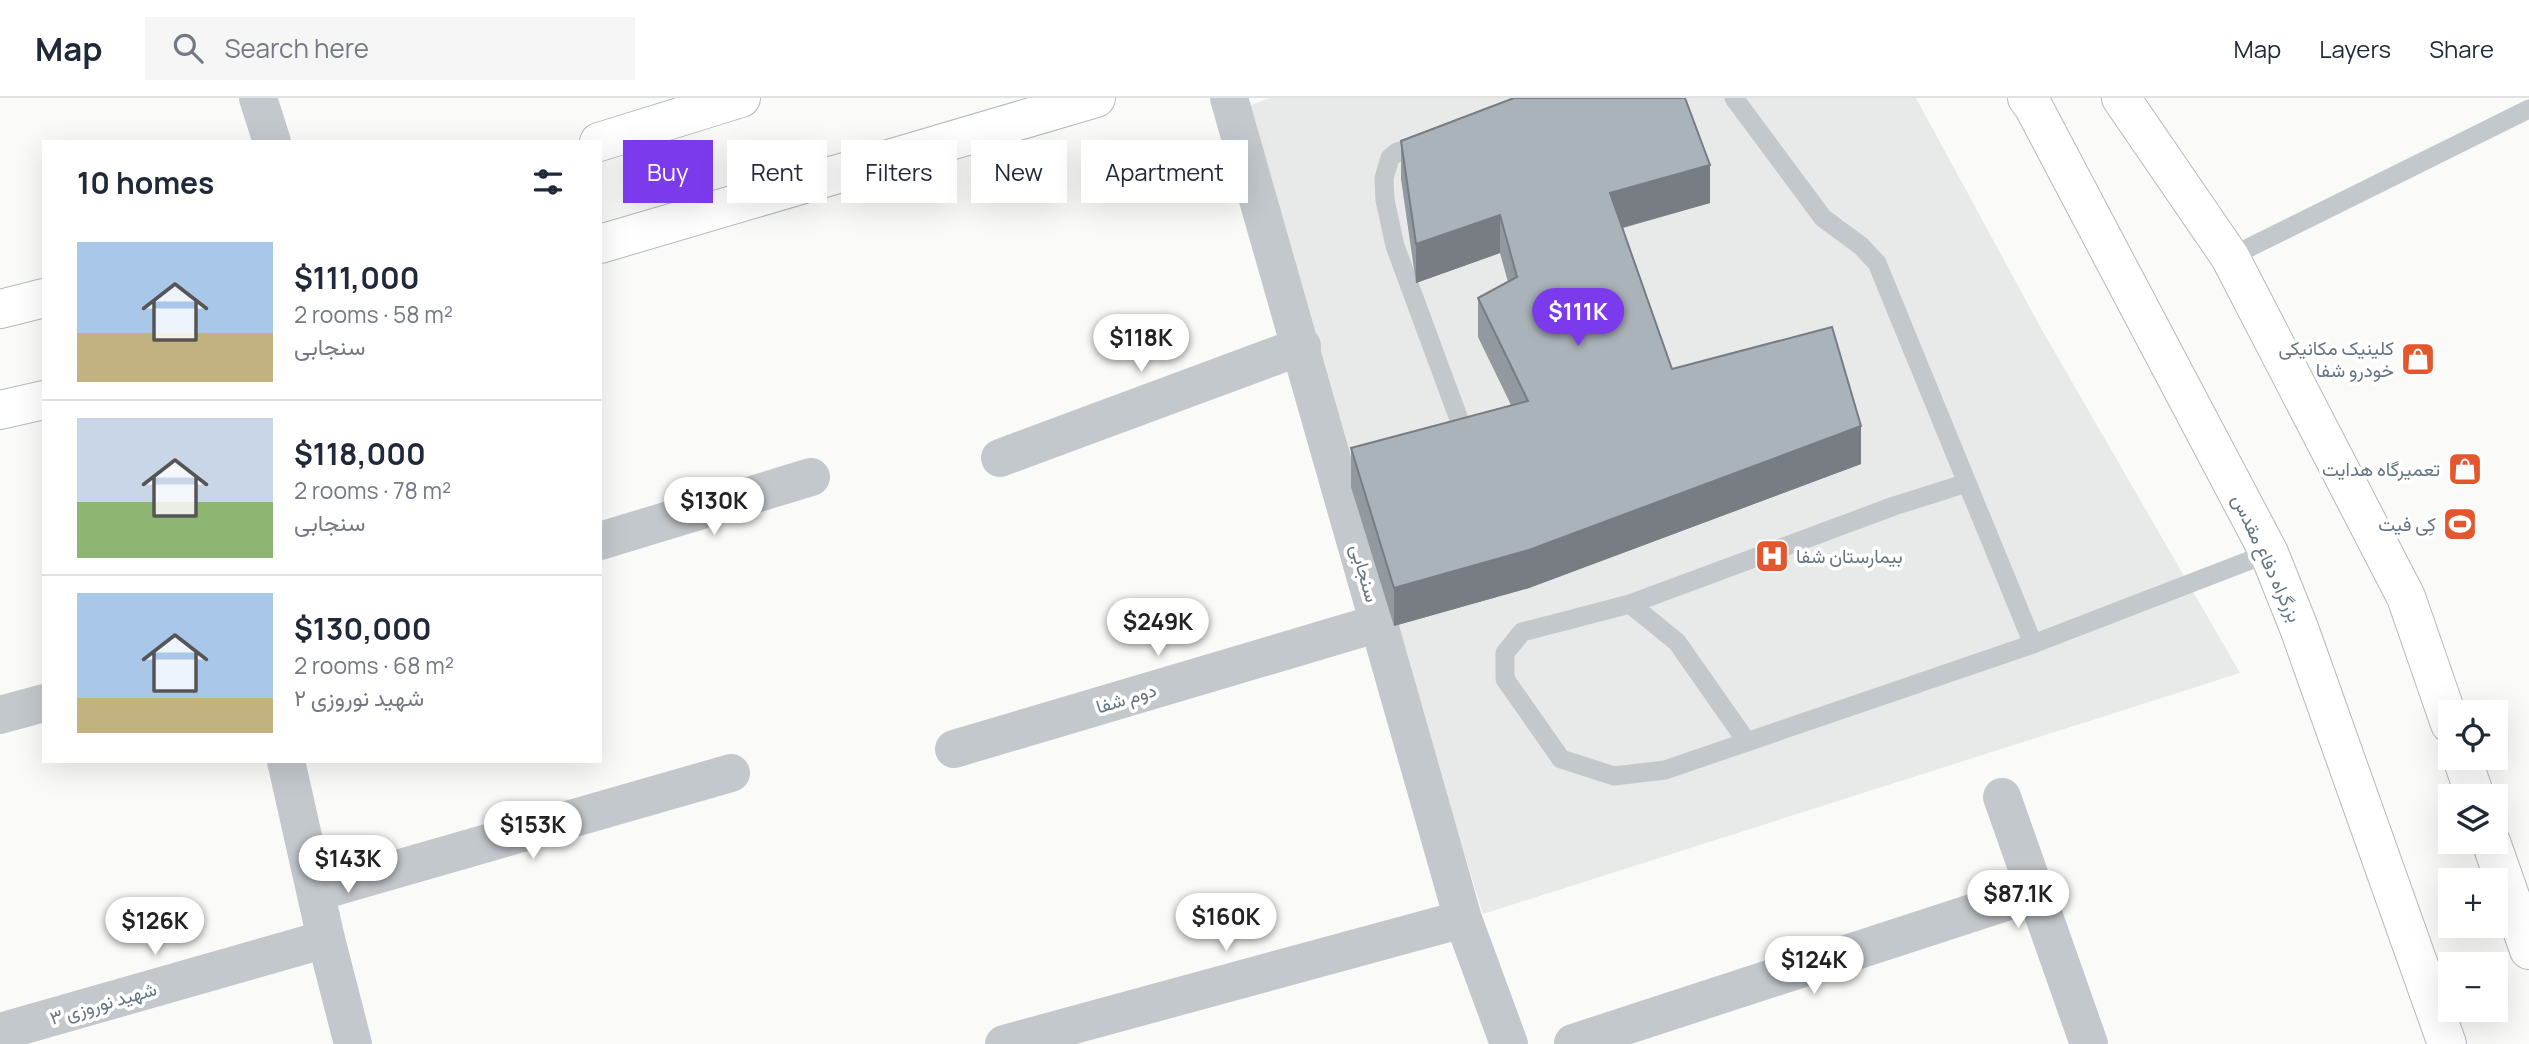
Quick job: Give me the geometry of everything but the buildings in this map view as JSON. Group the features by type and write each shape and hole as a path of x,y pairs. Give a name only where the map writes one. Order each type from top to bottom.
{"main road":[{"path":"602,141 741,98"},
{"path":"602,243 1096,98"},
{"name":"بزرگراه دفاع مقدس","path":"2027,98 2034,106 2269,553 2299,628 2447,1044"},
{"path":"2121,98 2230,257 2406,597 2442,700"},
{"path":"0,309 42,298"},
{"path":"0,410 42,400"},
{"path":"2495,854 2529,950"}],"street":[{"path":"258,98 271,140"},
{"name":"سنجابی","path":"1229,98 1302,346 1463,919 1509,1044"},
{"path":"1000,458 1302,346"},
{"path":"602,540 811,477"},
{"name":"دوم شفا","path":"954,749 1378,623"},
{"path":"0,715 42,704"},
{"path":"286,763 353,1044"},
{"path":"317,892 732,773"},
{"path":"2002,797 2089,1044"},
{"path":"1573,1043 2036,892"},
{"path":"1004,1044 1463,919"},
{"name":"شهید نوروزی ۳","path":"0,1032 326,939"}],"lane":[{"path":"1734,98 1823,218 1861,246 1877,263 2033,644"},
{"path":"2230,257 2529,109"},
{"path":"1447,135 1397,152 1390,158 1384,178 1385,200 1395,246 1467,441"},
{"path":"1967,482 1894,506 1630,604 1522,632 1504,653 1505,680 1561,759 1614,776 1665,770 2033,644 2269,553"},
{"path":"1630,604 1677,642 1747,742"}],"shaded area":[{"name":"بیمارستان شفا","path":"1270,98 1916,98 2042,330 2240,673 1483,914 1248,153 1248,140 1244,140 1235,111"}],"place":[{"name":"کلینیک مکانیکی خودرو شفا","path":"2418,359"},
{"name":"تعمیرگاه هدایت","path":"2465,469"},
{"name":"کِی فیت","path":"2460,524"},
{"name":"بیمارستان شفا","path":"1772,556"}]}
